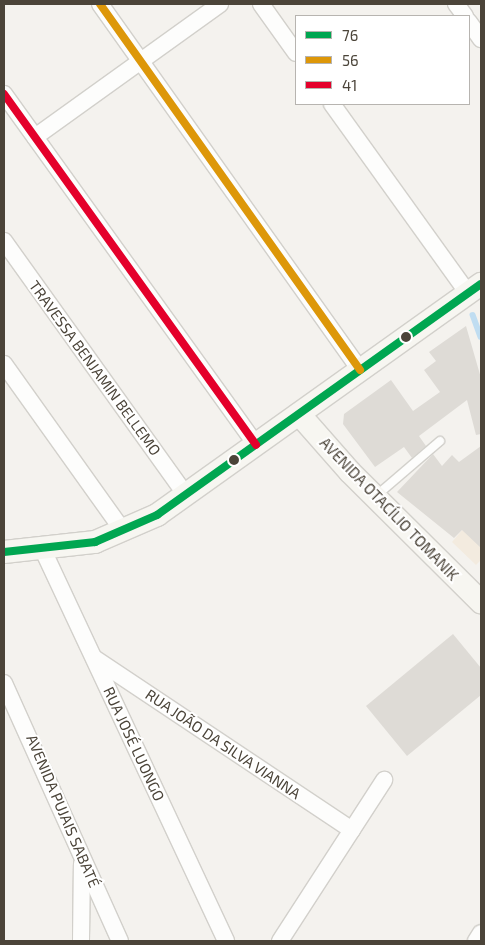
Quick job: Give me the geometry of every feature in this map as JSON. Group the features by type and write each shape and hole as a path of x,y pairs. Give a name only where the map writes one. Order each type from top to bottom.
{"main road":[{"path":"4,552 42,548 124,532 186,495 475,289"},
{"name":"AVENIDA OTACÍLIO TOMANIK","path":"299,414 375,497 481,602"}],"street":[{"path":"100,4 360,370"},
{"path":"35,137 220,4"},
{"path":"261,4 295,52"},
{"path":"456,4 464,15"},
{"path":"470,23 481,39"},
{"path":"4,94 256,445"},
{"path":"333,105 475,289"},
{"name":"TRAVESSA BENJAMIN BELLEMO","path":"4,241 186,495"},
{"path":"4,364 124,532"},
{"name":"RUA JOSÉ LUONGO","path":"42,548 226,941"},
{"name":"RUA JOÃO DA SILVA VIANNA","path":"94,658 352,830"},
{"name":"AVENIDA PUJAIS SABATÉ","path":"4,683 120,941"},
{"path":"280,941 384,780"},
{"path":"81,941 82,857"},
{"path":"476,941 481,933"}],"lane":[{"path":"375,497 440,441"}],"shaded area":[{"path":"481,508 481,560 476,565 452,542"}],"building":[{"path":"466,326 481,378 481,434 476,435 467,400 419,436 426,446 412,458 404,447 375,467 343,424 344,414 391,380 413,411 440,392 424,370 436,361 429,352"},
{"path":"481,446 481,548 462,530 454,538 397,492 433,454 442,466 452,455 459,462"},
{"path":"453,634 481,668 481,695 407,756 366,706"}],"waterway":[{"path":"473,315 481,337"}],"transit line":[{"name":"56","path":"100,4 360,370"},
{"name":"41","path":"4,94 256,445"},
{"name":"76","path":"4,552 95,542 157,515 481,284"}]}
